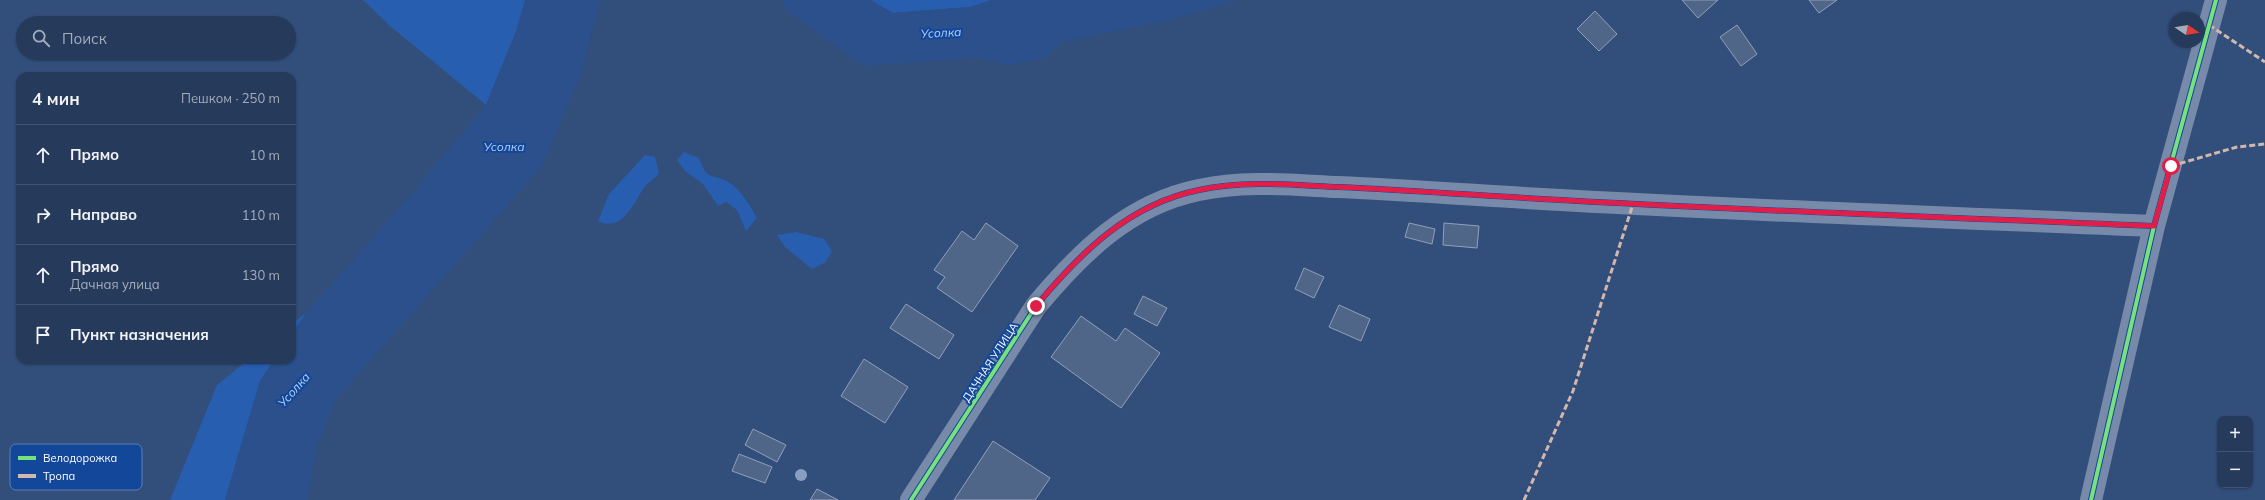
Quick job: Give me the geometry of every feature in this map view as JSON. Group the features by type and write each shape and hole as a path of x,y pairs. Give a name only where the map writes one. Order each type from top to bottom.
{"street":[{"path":"2091,500 2154,226 2216,0"},
{"name":"ДАЧНАЯ УЛИЦА","path":"911,500 1036,306 1055,283 1115,226 1141,210 1171,197 1198,190 1228,185 1268,185 1389,190 1633,204 2154,226"}],"shaded area":[{"path":"363,0 525,0 516,32 486,105 390,26"},
{"path":"870,0 992,0 970,7 893,13"},
{"path":"684,152 699,158 702,166 708,174 730,183 742,194 757,218 746,231 737,210 726,202 718,206 703,184 686,172 677,160"},
{"path":"645,155 655,157 659,173 645,187 631,209 620,220 606,224 598,221 609,194"},
{"path":"796,232 824,239 832,251 826,262 812,269 785,247 777,235"},
{"path":"307,312 296,328 296,321"},
{"path":"243,364 271,364 260,381 225,500 170,500 217,385"}],"water":[{"name":"Усолка","path":"525,0 601,0 580,76 542,166 337,398 318,444 307,500 225,500 260,381 271,364 296,364 296,328 307,312 407,199 486,105 516,32"},
{"name":"Усолка","path":"781,0 870,0 893,13 970,7 992,0 1238,0 1170,20 1061,42 1045,58 1010,65 976,58 863,66 788,11"}],"building":[{"path":"1682,0 1718,0 1698,18"},
{"path":"1809,0 1837,0 1819,13"},
{"path":"1595,11 1617,34 1599,51 1577,29"},
{"path":"1737,25 1757,54 1741,66 1720,37"},
{"path":"986,223 1018,246 972,312 937,288 945,277 934,270 962,231 974,240"},
{"path":"1409,223 1435,229 1432,244 1405,237"},
{"path":"1444,223 1479,226 1477,248 1443,245"},
{"path":"1304,268 1324,277 1314,298 1295,289"},
{"path":"1143,296 1167,308 1157,326 1134,314"},
{"path":"906,304 954,335 939,359 890,328"},
{"path":"1339,305 1370,319 1361,341 1329,327"},
{"path":"1081,316 1116,341 1125,328 1160,353 1121,408 1051,357"},
{"path":"864,359 908,387 885,423 841,396"},
{"path":"753,429 786,445 777,462 745,445"},
{"path":"993,441 1050,478 1035,500 954,500"},
{"path":"739,454 772,467 765,483 732,471"},
{"path":"817,489 838,500 810,500"}],"marked path":[{"path":"2209,25 2265,62"},
{"path":"2171,166 2237,147 2265,144"},
{"path":"1524,500 1573,391 1633,204"}],"cycle path":[{"path":"2091,500 2154,226 2216,0"},
{"path":"911,500 1036,306 1070,267 1108,233 1128,219 1150,207 1174,197 1199,190 1233,185 1286,184 1695,207 2154,226"}],"route":[{"path":"1036,306 1075,262 1115,226 1141,210 1171,197 1198,190 1228,185 1309,186 1633,204 2154,226 2171,166"}]}
